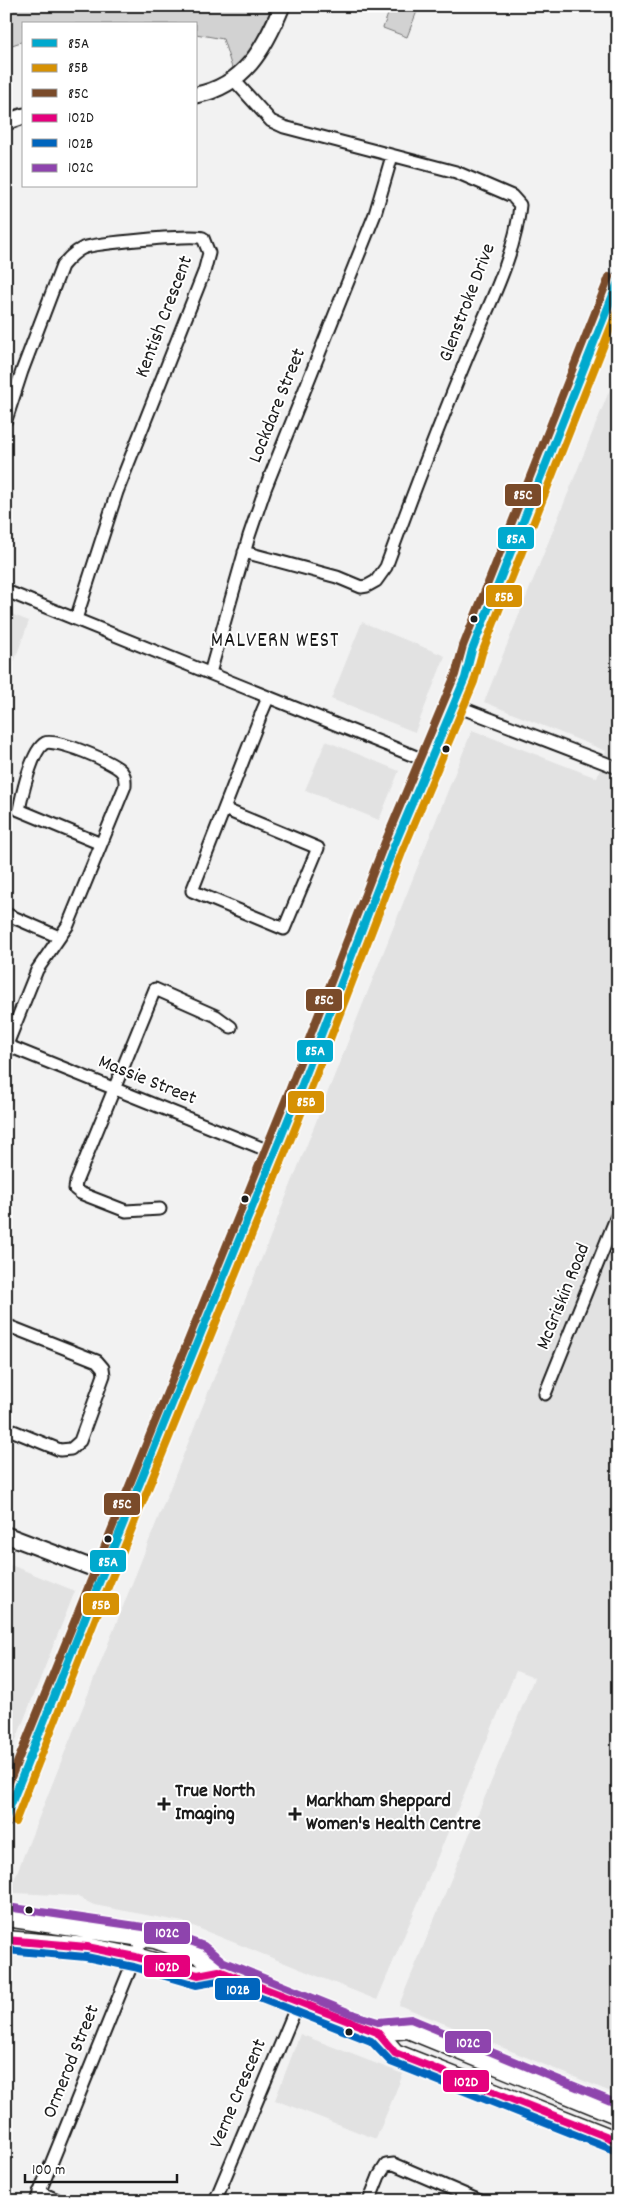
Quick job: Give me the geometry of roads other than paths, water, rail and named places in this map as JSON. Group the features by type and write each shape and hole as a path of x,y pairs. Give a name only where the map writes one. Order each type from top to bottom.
{"main road":[{"path":"198,94 234,80 253,62 261,50 282,6"},
{"path":"6,122 22,117"},
{"path":"6,1818 429,762 465,678 472,650 618,281"},
{"path":"6,1535 103,1572"},
{"path":"6,1917 143,1937 200,1955 219,1972 265,1988 298,2003 378,2032 408,2029 618,2115"},
{"path":"6,1940 87,1947 136,1957 198,1975 219,1972"},
{"path":"378,2032 395,2053 618,2141"}],"street":[{"name":"Glenstroke Drive","path":"234,80 272,120 284,127 456,172 516,200 520,205 520,217 501,274 435,436 386,567 376,581 368,586 361,587 326,574 244,552"},
{"name":"Lockdare Street","path":"210,673 244,552 265,489 374,214 392,156"},
{"name":"Kentish Crescent","path":"6,420 22,371 62,266 75,252 93,245 186,237 203,238 209,253 204,272 116,492 76,619"},
{"path":"6,591 429,762"},
{"path":"224,809 318,848 284,929 192,891 224,809 268,698"},
{"path":"454,705 618,768"},
{"path":"7,1045 37,970 68,925 125,786 122,770 110,763 56,741 46,742 35,757 19,810 101,844"},
{"path":"6,914 59,937"},
{"path":"160,1209 126,1211 80,1193 75,1189 155,989 216,1016 231,1028"},
{"name":"Massie Street","path":"7,1045 274,1152"},
{"name":"McGriskin Road","path":"545,1394 618,1213"},
{"path":"6,1325 96,1361 103,1368 104,1376 80,1440 71,1449 60,1450 6,1428"},
{"name":"Ormerod Street","path":"37,2197 143,1937"},
{"name":"Verne Crescent","path":"215,2201 298,2003"},
{"path":"369,2201 382,2170 386,2165 394,2164 480,2201"},
{"path":"37,2197 60,2201"}],"place":[{"name":"True North Imaging","path":"164,1804"},
{"name":"Markham Sheppard Women's Health Centre","path":"295,1814"}],"district":[{"name":"MALVERN WEST","path":"275,642"}]}
